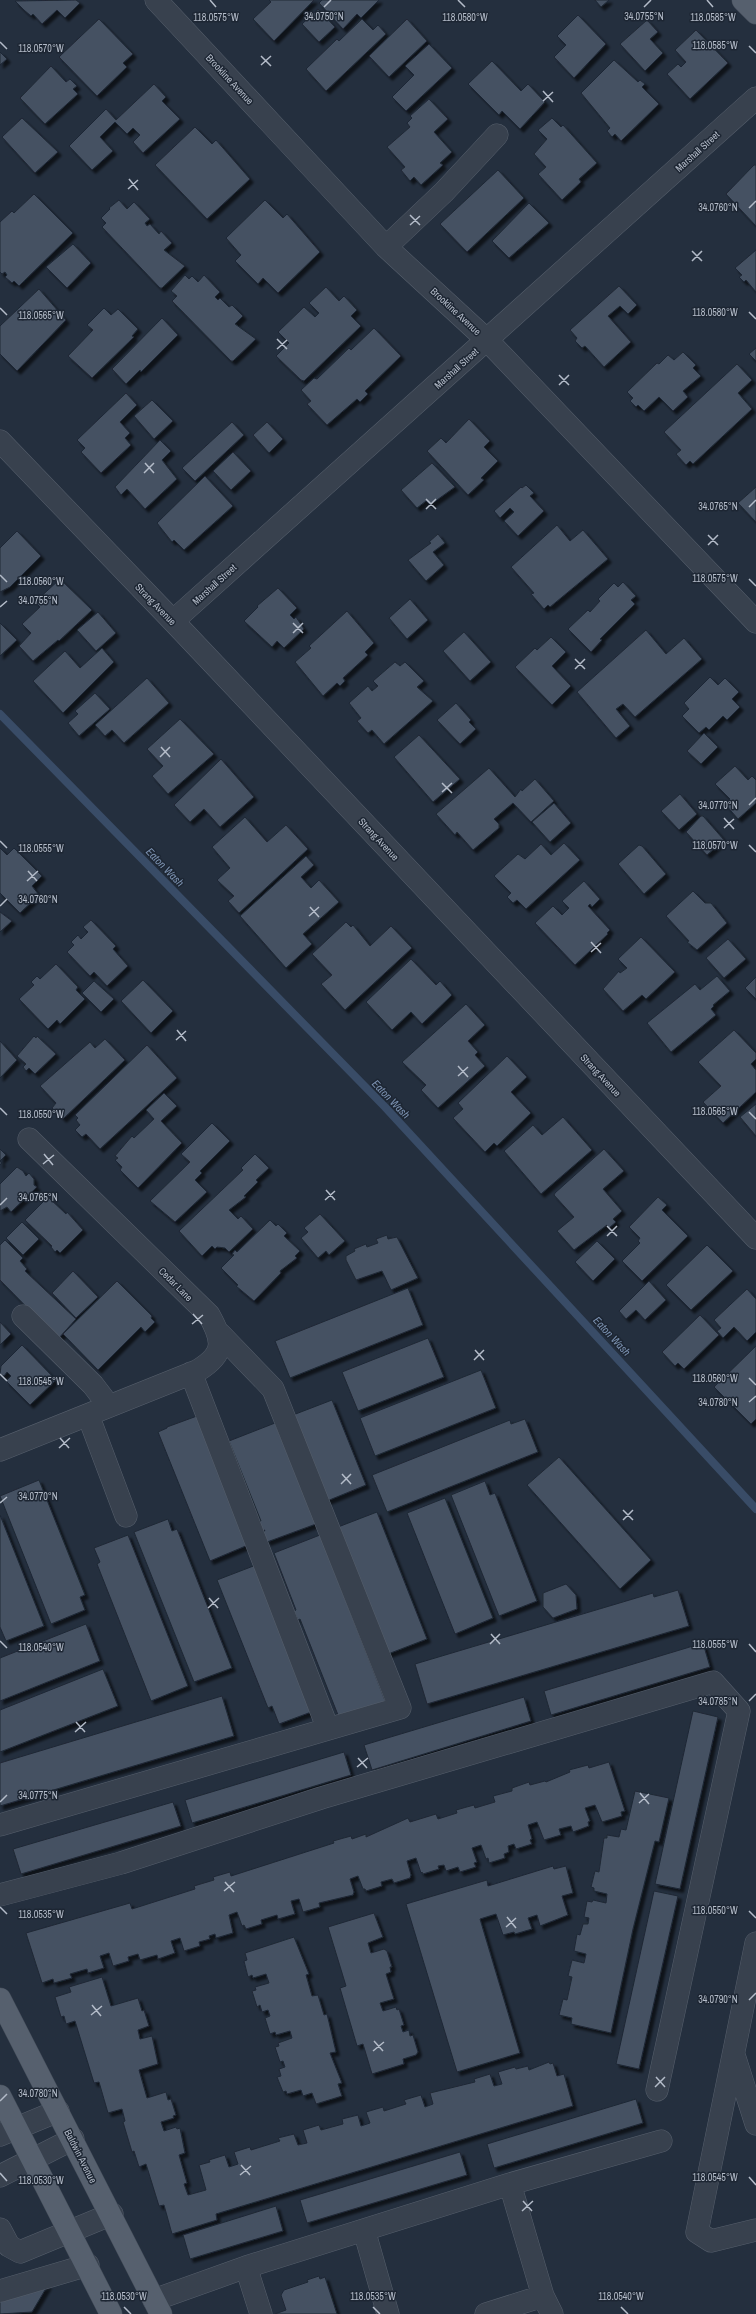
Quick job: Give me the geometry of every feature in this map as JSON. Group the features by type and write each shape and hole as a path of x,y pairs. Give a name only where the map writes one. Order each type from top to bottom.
{"main road":[{"path":"744,0 756,13"},
{"name":"Baldwin Avenue","path":"0,1999 112,2214 158,2307"},
{"path":"0,2096 8,2132 32,2158 88,2265 105,2312"}],"street":[{"name":"Brookline Avenue","path":"156,0 386,247 486,340 756,622"},
{"name":"Marshall Street","path":"173,621 756,98"},
{"path":"386,247 444,192 497,135"},
{"name":"Strang Avenue","path":"0,441 173,621 756,1238"},
{"name":"Cedar Lane","path":"29,1139 209,1315 220,1334 273,1389 400,1708 328,1729"},
{"path":"23,1316 93,1386 109,1406"},
{"path":"0,1450 191,1373 210,1363 218,1350 220,1334"},
{"path":"0,1825 328,1729 191,1373"},
{"path":"88,1415 126,1516"},
{"path":"0,1895 121,1863 321,1798 713,1682 739,1711 657,2090"},
{"path":"756,1943 696,2232 711,2241 756,2230"},
{"path":"733,2053 756,2124"},
{"path":"8,2132 58,2111"},
{"path":"0,2176 32,2158 73,2139"},
{"path":"158,2307 246,2267 510,2184 661,2141"},
{"path":"486,2314 548,2305 510,2184"},
{"path":"0,2229 9,2246 20,2252 112,2214"},
{"path":"364,2230 388,2314"},
{"path":"0,2291 88,2265"},
{"path":"246,2267 262,2314"}],"building":[{"path":"76,0 80,3 65,18 57,10 42,24 33,14 31,16 15,1"},
{"path":"269,0 314,0 274,41 253,19 271,2"},
{"path":"322,0 379,0 361,18 357,14 343,29 319,3"},
{"path":"595,0 609,0 601,7"},
{"path":"318,9 335,27 319,42 302,24"},
{"path":"578,15 606,44 574,78 554,57 566,45 557,36"},
{"path":"99,19 133,54 123,63 127,67 97,96 59,57"},
{"path":"362,19 373,30 378,25 386,34 326,91 306,69 337,39 339,41"},
{"path":"407,19 427,41 389,77 369,56"},
{"path":"647,20 658,32 650,39 663,53 645,71 620,44"},
{"path":"696,30 728,63 690,99 667,74 678,64 681,67 686,62 675,50"},
{"path":"429,44 452,68 406,111 392,97 414,75 405,66"},
{"path":"0,52 7,59 0,65"},
{"path":"614,60 638,82 640,80 645,84 642,87 659,104 621,141 615,134 612,137 607,131 610,128 581,93"},
{"path":"492,61 521,91 528,84 545,102 520,129 502,111 499,115 468,84"},
{"path":"51,66 66,82 70,79 77,86 73,89 78,94 45,124 20,98"},
{"path":"154,84 166,97 162,101 180,119 143,153 133,142 140,135 133,128 127,134 115,122 100,137 113,151 92,170 69,146 106,109 116,120"},
{"path":"429,99 448,119 434,132 452,152 440,163 443,165 421,185 414,177 410,181 401,170 405,167 387,147 410,127 407,123 412,118 410,116"},
{"path":"22,118 58,152 35,173 2,137"},
{"path":"552,118 561,127 563,125 597,163 579,179 581,182 562,200 538,174 546,167 534,154 547,139 538,130"},
{"path":"195,127 212,144 216,140 250,179 207,219 155,165"},
{"path":"754,165 756,165 756,226 726,194"},
{"path":"498,170 524,198 467,252 440,224"},
{"path":"34,194 73,233 19,286 14,281 12,283 5,277 7,275 5,272 2,274 0,272 0,222 12,211 14,213"},
{"path":"119,200 127,209 134,202 150,219 145,223 147,226 150,224 159,234 161,231 172,243 164,250 185,266 162,288 160,288 102,227 106,223 101,218 110,209 109,208"},
{"path":"265,200 283,218 287,214 320,252 278,293 263,278 258,284 235,261 241,255 226,238"},
{"path":"529,203 549,223 509,258 492,241"},
{"path":"73,244 91,263 67,288 46,267"},
{"path":"756,250 756,292 746,280 744,282 739,277 742,275 735,268"},
{"path":"185,275 189,279 192,276 198,282 204,275 220,292 215,297 218,300 220,298 229,307 232,305 243,316 235,324 256,339 233,361 231,361 172,301 177,296 171,291"},
{"path":"619,286 637,305 628,314 620,306 608,316 631,342 604,367 585,346 582,348 575,341 577,338 570,330"},
{"path":"326,287 339,301 344,296 357,310 351,316 361,326 304,381 301,380 276,356 289,343 278,332 304,307 315,317 319,313 309,303"},
{"path":"39,289 66,320 17,371 0,354 0,326"},
{"path":"104,308 111,315 118,309 138,329 132,336 134,337 92,378 68,356 93,330 87,325"},
{"path":"162,318 178,335 141,372 140,370 126,384 112,369"},
{"path":"374,328 401,356 365,391 368,394 360,402 357,399 327,425 307,404 311,401 301,390 314,378 317,379 349,348 351,350"},
{"path":"756,348 756,361 749,354"},
{"path":"683,352 696,365 693,368 701,376 683,391 688,397 673,411 659,397 644,411 638,405 636,407 630,401 633,398 627,392 657,363 659,364 668,355 674,360"},
{"path":"737,364 752,380 738,393 752,409 693,464 690,461 686,465 676,454 681,450 664,432"},
{"path":"126,393 137,405 120,422 130,433 125,438 131,445 101,473 81,452 85,448 77,440"},
{"path":"152,400 173,421 154,439 134,416"},
{"path":"469,419 490,441 484,447 498,461 481,478 484,480 468,495 427,451 441,438 446,443"},
{"path":"232,422 244,435 195,481 182,468"},
{"path":"267,422 283,439 269,453 253,435"},
{"path":"160,440 171,451 162,460 177,479 145,509 127,489 121,495 115,487"},
{"path":"233,452 251,471 231,490 213,471"},
{"path":"432,463 455,487 430,505 426,501 417,508 401,490"},
{"path":"205,476 233,506 184,550 174,540 172,542 157,523"},
{"path":"526,485 534,493 530,496 544,511 518,536 504,521 514,512 510,508 500,518 494,511 521,487 522,488"},
{"path":"756,487 756,522 738,503"},
{"path":"557,525 570,541 583,530 608,559 550,607 548,605 544,609 531,594 534,593 511,567"},
{"path":"17,531 41,556 10,587 0,592 0,548"},
{"path":"438,534 445,543 433,552 444,565 426,581 408,560 431,543 429,542"},
{"path":"60,579 92,610 59,641 58,640 33,661 19,646 31,633 22,624 40,607 35,602"},
{"path":"623,582 636,596 631,600 635,604 600,639 602,640 591,652 568,629 588,610 590,612 600,601 598,599 614,583 618,587"},
{"path":"278,588 297,608 290,615 294,619 296,617 304,629 284,648 277,641 272,647 244,621 258,607 257,606"},
{"path":"410,599 428,620 407,639 389,618"},
{"path":"347,611 374,643 365,652 368,655 343,678 345,681 340,686 337,683 323,696 295,662 311,648 309,646"},
{"path":"98,612 116,633 96,651 77,630"},
{"path":"0,623 17,640 0,656"},
{"path":"646,630 666,654 684,638 702,659 635,717 623,704 616,709 630,726 616,738 577,692"},
{"path":"464,632 491,662 470,681 443,651"},
{"path":"551,637 566,652 552,666 571,686 552,705 515,667 535,648 537,650"},
{"path":"102,648 114,662 63,713 33,681 65,651 80,668"},
{"path":"395,662 400,666 405,662 424,681 417,687 433,701 384,744 372,730 368,733 357,721 361,718 349,703 368,686 372,691 378,686 373,681"},
{"path":"710,677 718,685 725,678 739,692 732,699 740,707 727,720 723,716 709,730 706,727 699,733 682,716 689,709 684,703"},
{"path":"147,678 169,703 124,743 112,730 105,736 95,725"},
{"path":"95,693 110,709 79,736 68,723 78,714 75,711"},
{"path":"456,703 471,720 469,722 476,729 460,744 437,720"},
{"path":"180,719 214,754 168,794 152,776 163,766 147,749"},
{"path":"704,733 718,747 701,764 687,751"},
{"path":"419,735 460,779 433,802 394,757"},
{"path":"221,759 254,797 220,827 204,809 190,822 174,805"},
{"path":"735,766 748,780 752,776 756,780 756,803 738,819 725,804 730,799 715,784"},
{"path":"489,768 515,797 521,789 522,791 535,779 554,801 531,822 513,803 494,819 499,824 499,828 473,850 457,832 455,835 436,814"},
{"path":"680,794 697,814 679,830 661,811"},
{"path":"554,803 571,823 550,842 532,822"},
{"path":"701,816 703,816 724,840 707,855 686,832"},
{"path":"245,817 267,842 286,825 308,849 239,913 228,901 234,896 217,880 230,868 212,847"},
{"path":"564,843 580,860 526,909 517,900 513,903 507,897 511,893 494,876 518,854 525,859 541,844 551,855"},
{"path":"639,845 642,846 666,874 644,894 618,864"},
{"path":"0,848 7,855 14,848 42,876 32,886 39,895 20,913 0,893"},
{"path":"306,856 314,865 301,877 311,888 319,880 339,902 303,934 312,944 286,968 240,916"},
{"path":"584,881 600,899 592,907 590,904 588,906 610,930 607,933 608,934 575,965 535,923 553,906 562,915 569,908 562,901"},
{"path":"693,891 705,903 711,903 727,923 697,950 687,942 689,941 666,916"},
{"path":"0,912 12,921 0,932"},
{"path":"91,920 116,946 113,949 128,966 107,986 94,972 90,976 67,952 74,945 71,942 78,935 81,939 88,932 83,927"},
{"path":"346,922 351,927 353,925 370,946 391,926 412,948 345,1010 321,984 332,975 312,954"},
{"path":"641,937 675,972 646,999 642,995 623,1011 603,989 619,971 620,973 627,968 618,959"},
{"path":"728,939 746,959 724,978 706,958"},
{"path":"411,959 436,985 440,981 452,995 422,1024 411,1012 392,1030 366,1002"},
{"path":"56,964 78,987 76,990 85,999 60,1024 57,1020 48,1029 19,999 34,985 31,982 37,976 40,979"},
{"path":"717,976 730,991 713,1005 714,1006 711,1009 716,1015 671,1052 647,1023 695,984 700,990"},
{"path":"756,977 756,999 745,988"},
{"path":"143,980 173,1011 151,1033 121,1001"},
{"path":"94,981 114,999 101,1012 82,993"},
{"path":"466,1004 485,1025 468,1041 478,1052 475,1055 485,1066 438,1108 421,1090 426,1085 402,1062"},
{"path":"734,1030 756,1053 756,1059 751,1064 756,1070 756,1092 723,1123 703,1102 721,1086 698,1062"},
{"path":"34,1036 36,1038 37,1036 56,1054 35,1074 29,1068 26,1071 23,1067 26,1064 17,1056"},
{"path":"105,1039 125,1060 63,1119 52,1108 56,1103 40,1086 90,1042 95,1048"},
{"path":"0,1041 17,1060 0,1078"},
{"path":"147,1045 177,1078 100,1149 86,1134 82,1137 75,1130 80,1125 76,1120 78,1118 75,1115"},
{"path":"507,1056 527,1077 511,1092 531,1113 497,1146 494,1143 485,1152 453,1118 463,1109 458,1103"},
{"path":"164,1093 177,1106 161,1121 182,1143 138,1188 120,1170 122,1167 115,1160 118,1158 115,1156 132,1136 134,1138 154,1119 146,1110"},
{"path":"756,1104 756,1136 740,1117"},
{"path":"563,1117 592,1150 541,1194 504,1151 533,1125 542,1135"},
{"path":"212,1123 230,1141 200,1171 202,1173 195,1180 207,1192 175,1222 150,1201 190,1162 181,1154"},
{"path":"0,1149 6,1155 0,1161"},
{"path":"604,1149 624,1171 603,1189 622,1211 613,1219 616,1222 609,1228 607,1225 574,1250 557,1231 574,1217 554,1195"},
{"path":"255,1154 269,1168 256,1180 258,1182 244,1196 246,1197 229,1210 238,1219 241,1216 253,1229 229,1252 225,1248 217,1247 215,1249 212,1246 202,1256 179,1231 243,1170 241,1168"},
{"path":"17,1167 23,1171 26,1176 29,1173 34,1179 34,1185 37,1187 11,1212 7,1207 0,1211 0,1184"},
{"path":"48,1197 66,1214 67,1212 83,1230 60,1253 57,1250 55,1252 51,1247 52,1246 25,1220"},
{"path":"658,1197 667,1205 662,1210 688,1236 642,1281 622,1261 640,1243 638,1241 640,1238 629,1227"},
{"path":"320,1214 345,1241 329,1255 326,1251 318,1258 301,1238 308,1232 304,1228"},
{"path":"270,1220 276,1226 278,1224 287,1233 284,1236 300,1251 295,1256 297,1258 280,1271 281,1273 254,1301 236,1286 238,1285 221,1268 234,1255 232,1254 235,1250 237,1252"},
{"path":"22,1222 39,1239 23,1255 6,1238"},
{"path":"387,1235 388,1239 397,1237 418,1278 391,1290 382,1271 356,1280 346,1260 346,1256 355,1251 354,1249 366,1244 367,1247 378,1243 376,1239"},
{"path":"5,1240 23,1258 20,1261 27,1269 25,1271 76,1319 58,1339 0,1280 0,1245"},
{"path":"597,1241 615,1259 593,1281 575,1262"},
{"path":"707,1245 733,1271 691,1310 666,1285"},
{"path":"73,1271 98,1297 76,1318 52,1293"},
{"path":"117,1281 152,1316 151,1318 155,1322 145,1332 141,1327 98,1370 63,1334"},
{"path":"649,1281 666,1300 645,1320 636,1310 626,1319 619,1311"},
{"path":"408,1288 423,1325 290,1378 275,1341"},
{"path":"747,1289 756,1299 756,1332 747,1341 734,1327 723,1338 717,1331 721,1328 714,1320"},
{"path":"700,1315 719,1335 684,1369 678,1363 675,1366 662,1352"},
{"path":"0,1322 11,1334 0,1345"},
{"path":"428,1338 444,1377 358,1411 342,1372"},
{"path":"22,1345 56,1380 30,1405 6,1381 11,1376 7,1372 4,1376 0,1374 1,1366"},
{"path":"756,1346 756,1419 751,1424 714,1387"},
{"path":"481,1370 496,1408 375,1456 360,1418"},
{"path":"332,1400 366,1485 327,1501 293,1415"},
{"path":"197,1416 248,1545 210,1561 158,1432 167,1427"},
{"path":"525,1419 538,1452 387,1512 372,1475 510,1420 511,1424"},
{"path":"275,1423 316,1524 267,1542 263,1533 265,1530 262,1531 259,1522 261,1521 229,1441"},
{"path":"559,1457 651,1560 620,1589 527,1485"},
{"path":"39,1480 85,1595 80,1597 85,1610 51,1624 0,1496"},
{"path":"485,1481 490,1495 495,1493 537,1601 499,1616 451,1495"},
{"path":"445,1498 493,1618 455,1634 407,1513"},
{"path":"377,1512 427,1639 388,1654 338,1527"},
{"path":"0,1515 44,1626 6,1641 0,1627"},
{"path":"168,1519 172,1531 177,1529 232,1668 194,1682 134,1532"},
{"path":"128,1535 188,1686 151,1701 97,1564 100,1562 94,1548"},
{"path":"320,1535 386,1703 340,1720 300,1619 298,1620 294,1611 296,1610 274,1553"},
{"path":"256,1565 314,1711 279,1724 272,1706 268,1708 217,1580"},
{"path":"566,1584 576,1595 577,1609 553,1618 543,1607 543,1593"},
{"path":"678,1590 689,1626 427,1704 415,1664 653,1593 654,1597"},
{"path":"86,1624 100,1661 0,1701 0,1658"},
{"path":"703,1643 710,1667 551,1715 544,1691"},
{"path":"103,1669 118,1706 0,1752 0,1710"},
{"path":"222,1696 234,1736 0,1806 0,1763"},
{"path":"524,1697 531,1721 372,1770 364,1745"},
{"path":"693,1711 718,1717 680,1889 655,1884"},
{"path":"344,1752 351,1775 192,1823 185,1800"},
{"path":"609,1762 625,1811 621,1812 622,1816 602,1822 595,1805 585,1808 590,1821 588,1822 589,1826 573,1832 571,1826 559,1829 561,1835 544,1840 537,1822 528,1825 532,1844 516,1849 514,1844 508,1846 509,1852 504,1854 505,1858 489,1863 481,1845 472,1848 477,1862 474,1863 476,1867 460,1872 458,1867 446,1871 444,1865 438,1866 439,1869 423,1874 422,1872 421,1873 416,1858 407,1861 411,1875 410,1878 394,1883 392,1879 381,1882 382,1886 366,1891 363,1889 358,1876 350,1879 354,1892 353,1895 319,1903 320,1907 303,1912 299,1899 291,1901 295,1914 278,1919 277,1915 261,1920 262,1924 246,1929 244,1925 242,1926 237,1912 229,1915 233,1933 216,1938 215,1934 209,1936 210,1939 199,1942 200,1946 184,1951 180,1938 171,1941 175,1953 158,1959 157,1955 140,1960 138,1954 128,1957 129,1961 113,1966 109,1953 100,1956 104,1968 88,1973 87,1969 70,1974 72,1978 54,1983 53,1979 42,1983 26,1933 130,1903 132,1909 195,1889 194,1886 214,1880 213,1877 230,1872 231,1876 334,1843 333,1841 351,1836 352,1839 366,1834 366,1837 408,1818 410,1822 436,1814 438,1819 457,1813 456,1810 474,1805 475,1808 495,1802 493,1796 512,1791 512,1788 529,1782 530,1785 546,1782 570,1772 569,1770 588,1765 589,1768"},
{"path":"635,1791 669,1798 659,1842 655,1841 633,1929 611,2033 571,2024 572,2018 559,2015 563,1999 567,2000 572,1977 568,1976 572,1960 584,1963 586,1954 574,1951 577,1934 580,1935 583,1924 588,1924 589,1918 584,1917 587,1901 592,1902 593,1900 606,1903 607,1894 594,1891 594,1888 591,1887 595,1871 599,1872 604,1838 607,1838 607,1835 619,1837 621,1829 626,1830"},
{"path":"173,1802 181,1826 21,1874 13,1849"},
{"path":"553,1866 554,1869 566,1866 573,1893 562,1896 568,1915 540,1926 537,1915 528,1918 532,1929 515,1934 514,1932 503,1935 496,1914 480,1919 520,2053 457,2072 406,1904 487,1880 488,1886"},
{"path":"654,1891 678,1896 639,2069 616,2064"},
{"path":"374,1913 383,1937 368,1943 371,1953 384,1949 387,1951 392,1967 390,1967 391,1972 386,1974 394,1999 380,2003 383,2011 396,2007 397,2010 399,2009 404,2025 401,2026 403,2032 409,2030 410,2036 413,2035 418,2052 416,2055 403,2059 404,2064 372,2074 363,2044 357,2046 340,1988 346,1986 328,1927"},
{"path":"294,1937 309,1974 306,1975 312,1996 318,1995 324,2015 327,2014 336,2052 330,2053 342,2083 338,2084 342,2096 316,2104 312,2093 303,2096 301,2090 287,2094 286,2091 283,2092 277,2077 281,2076 279,2069 285,2067 283,2061 280,2062 275,2047 279,2046 278,2043 292,2038 290,2031 276,2035 275,2032 270,2034 265,2018 270,2016 268,2010 262,2012 260,2005 257,2007 252,1991 256,1990 255,1987 269,1983 266,1974 253,1978 252,1975 248,1977 244,1961 247,1960 245,1953"},
{"path":"102,1977 111,2006 138,1998 142,2011 144,2010 149,2026 138,2030 140,2039 152,2036 158,2064 139,2070 147,2098 166,2092 168,2100 171,2099 176,2115 173,2116 174,2118 161,2122 164,2131 176,2127 177,2129 180,2128 185,2153 179,2155 187,2183 184,2184 188,2195 206,2190 199,2165 210,2162 209,2160 225,2155 229,2167 238,2164 234,2152 250,2147 251,2150 280,2141 278,2138 294,2134 298,2145 307,2143 303,2130 319,2125 321,2130 343,2124 342,2119 358,2115 361,2126 370,2123 366,2112 383,2107 384,2111 406,2104 404,2100 421,2095 425,2107 433,2104 430,2093 475,2082 474,2079 490,2074 494,2086 502,2084 498,2072 515,2067 516,2069 528,2066 529,2070 549,2062 550,2064 553,2063 557,2076 564,2074 573,2106 216,2214 217,2220 172,2234 164,2205 159,2206 146,2164 139,2167 134,2151 132,2152 123,2122 125,2121 122,2109 108,2113 99,2082 94,2083 75,2021 66,2024 64,2016 61,2017 55,1997 71,1992 69,1987"},
{"path":"636,2099 643,2123 494,2168 487,2144"},
{"path":"460,2152 467,2175 307,2223 300,2200"},
{"path":"276,2206 283,2231 190,2259 183,2235"},
{"path":"319,2276 320,2279 325,2277 337,2314 275,2314 286,2310 281,2295 284,2290 308,2282 307,2280"},
{"path":"48,2285 32,2312 0,2314 0,2300"}],"waterway":[{"name":"Eaton Wash","path":"0,714 385,1107 756,1509"}]}
